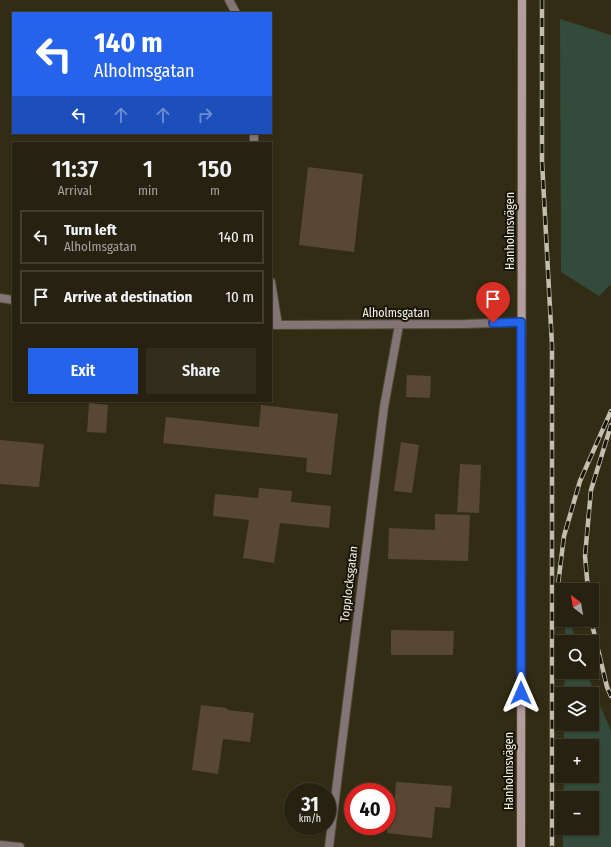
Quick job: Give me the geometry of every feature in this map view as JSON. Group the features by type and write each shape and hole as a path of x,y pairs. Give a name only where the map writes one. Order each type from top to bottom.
{"street":[{"path":"229,0 235,12"},
{"name":"Hanholmsvägen","path":"521,847 522,0"},
{"path":"272,296 274,325"},
{"path":"0,298 12,300"},
{"name":"Alholmsgatan","path":"274,325 399,325 521,322"},
{"name":"Topplocksgatan","path":"329,847 384,407 399,325"},
{"path":"0,845 20,847"}],"green space":[{"path":"560,19 611,35 611,284 599,296 561,272"},
{"path":"565,627 572,627 574,635 565,635"},
{"path":"565,679 589,679 592,687 564,687"},
{"path":"599,703 611,731 611,847 563,847 563,835 599,835 599,791 563,791 564,783 599,783 599,739 564,739 564,731 599,731"}],"building":[{"path":"308,167 363,174 354,252 299,245"},
{"path":"407,375 431,376 430,398 406,397"},
{"path":"89,403 108,405 106,433 87,432"},
{"path":"261,405 338,414 331,475 306,472 307,458 163,443 166,417 259,427"},
{"path":"0,440 44,444 39,487 0,484"},
{"path":"401,442 419,445 412,493 394,491"},
{"path":"460,464 481,465 479,513 457,512"},
{"path":"259,488 292,491 291,502 331,506 329,528 280,523 274,563 243,558 249,520 213,516 215,494 258,498"},
{"path":"435,514 470,515 468,561 388,559 389,528 435,530"},
{"path":"391,630 454,631 453,655 391,655"},
{"path":"201,705 254,713 250,742 223,739 218,774 192,770"},
{"path":"396,783 452,786 450,808 435,807 432,838 396,834"}],"railway":[{"path":"542,0 542,161 552,345 552,847"},
{"path":"558,583 564,536 580,481 611,411"},
{"path":"587,583 585,556 591,490 611,425"},
{"path":"593,627 607,687 611,696"}],"route":[{"path":"493,323 521,322 521,693"}]}
